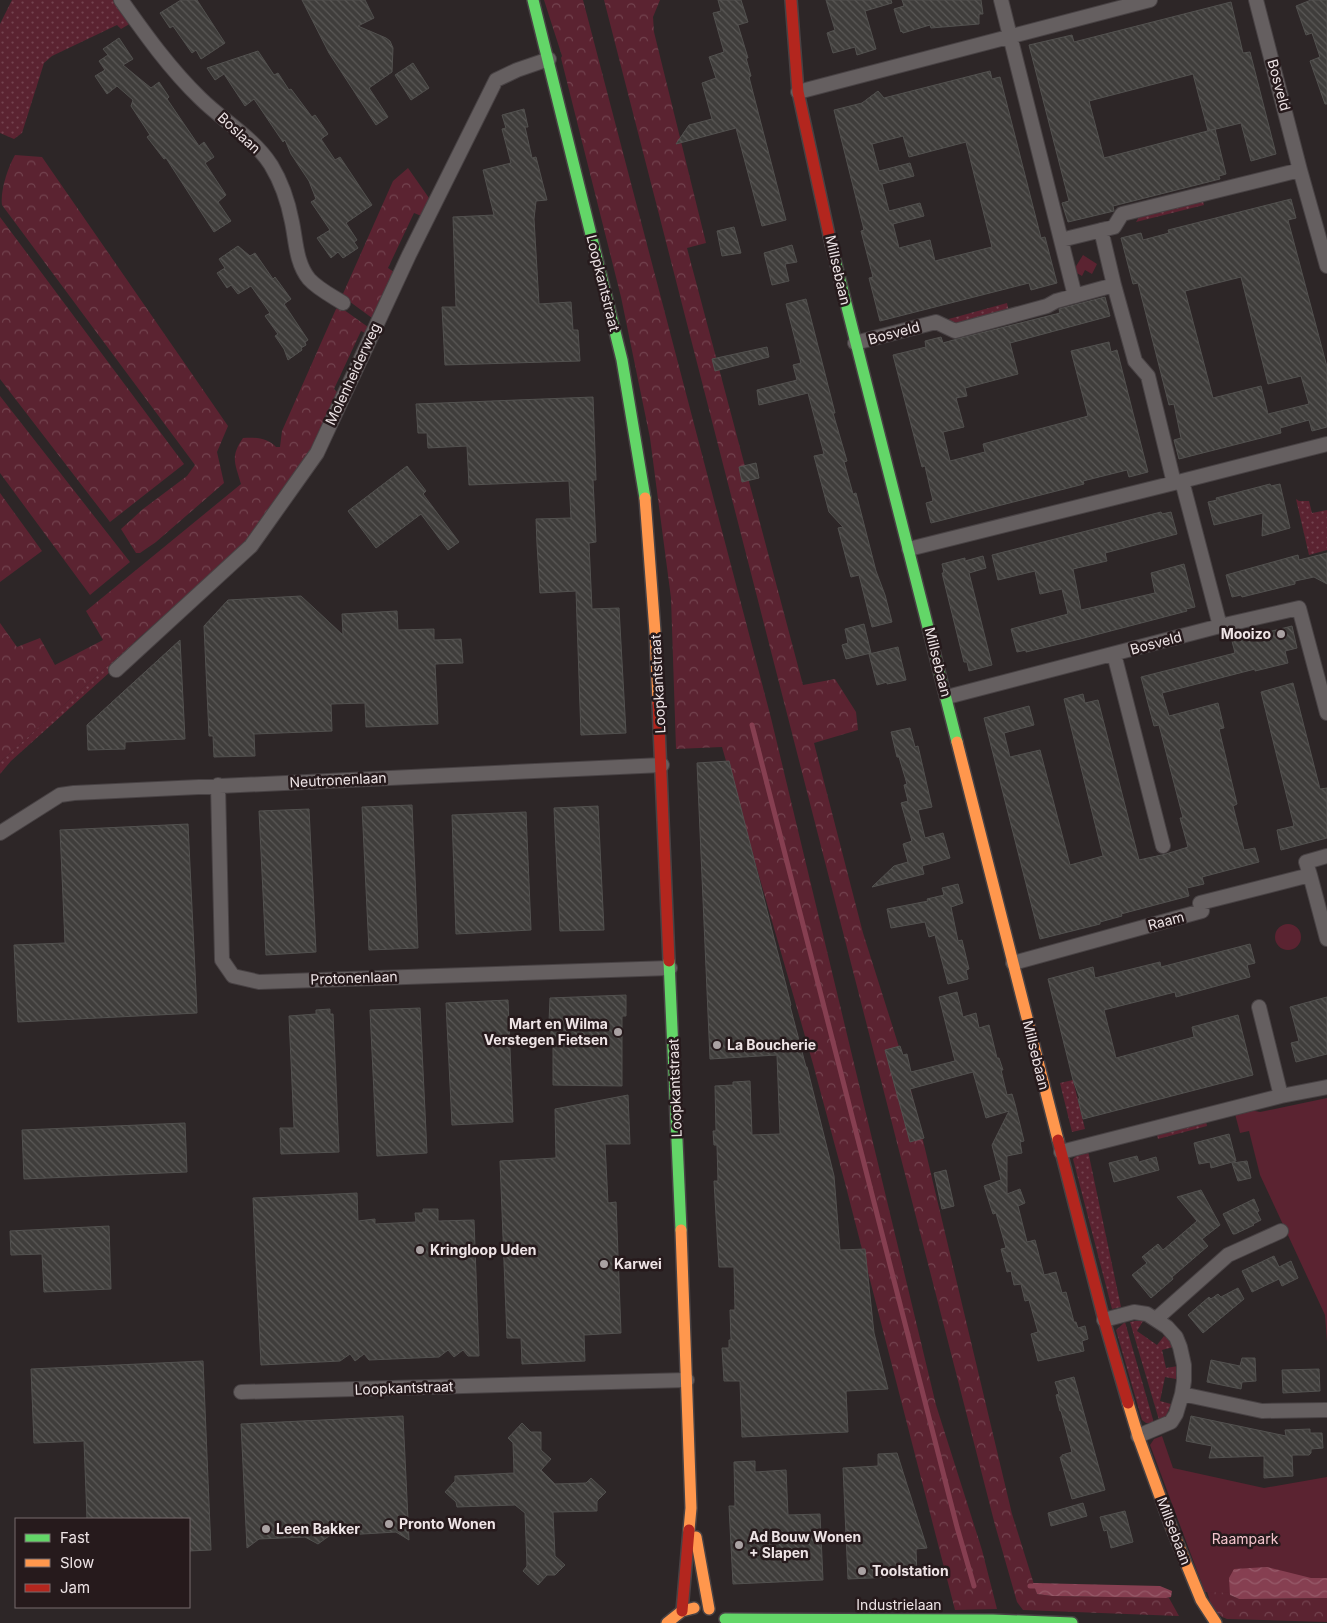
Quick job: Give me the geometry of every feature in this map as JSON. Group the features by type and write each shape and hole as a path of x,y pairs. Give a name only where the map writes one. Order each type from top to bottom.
{"street":[{"name":"Boslaan","path":"122,0 171,66 200,98 255,145 270,164 283,185 292,221 298,260 309,279 326,293 343,302"},
{"name":"Loopkantstraat","path":"533,0 622,360 646,502 656,632 687,1380 691,1508 682,1611"},
{"name":"Millsebaan","path":"791,0 798,92 855,343 947,697 1104,1320 1138,1436 1170,1524 1201,1600 1216,1623"},
{"path":"1001,0 1074,296"},
{"path":"798,92 1150,0"},
{"name":"Bosveld","path":"1256,0 1300,170 1326,256"},
{"name":"Molenheiderweg","path":"116,670 251,546 317,453 409,255 496,80 517,70 549,59"},
{"path":"1061,240 1114,226 1122,214 1300,170"},
{"path":"1101,230 1114,285 1136,361 1148,376 1220,626 1299,608 1327,713"},
{"name":"Bosveld","path":"855,343 936,322 955,331 1047,306 1056,301 1114,285"},
{"path":"909,549 1327,444"},
{"name":"Bosveld","path":"947,697 1220,626"},
{"path":"1114,654 1163,846"},
{"name":"Neutronenlaan","path":"0,834 60,795 106,790 662,765"},
{"name":"Protonenlaan","path":"218,785 222,960 233,976 259,982 670,968"},
{"path":"1327,856 1306,862 1327,939"},
{"name":"Raam","path":"1013,963 1202,912 1200,903 1310,875"},
{"path":"1259,1007 1281,1096"},
{"path":"1061,1152 1281,1096 1327,1088"},
{"path":"1156,1319 1228,1255 1281,1231"},
{"path":"1104,1320 1134,1312 1147,1314 1167,1327 1176,1337 1180,1347 1184,1365 1182,1394 1176,1414 1171,1422 1138,1436"},
{"name":"Loopkantstraat","path":"241,1392 687,1380"},
{"path":"1182,1394 1262,1411 1326,1410"},
{"name":"Loopkantstraat","path":"691,1508 709,1609"},
{"path":"667,1623 682,1611 695,1608 709,1609 727,1621"},
{"name":"Industrielaan","path":"727,1621 993,1620 1072,1623"}],"green space":[{"path":"12,0 115,0 131,23 121,29 117,25 52,56 44,63 22,133 14,139 0,133 0,24"},
{"path":"544,0 583,0 771,718 936,1405 982,1550 997,1609 955,1610 813,1064 722,747 676,749 671,598 650,438 621,297 562,56"},
{"path":"604,0 660,0 653,17 654,32 706,243 687,248 803,685 835,679 856,712 858,730 814,743 863,933 906,1069 1012,1514 1037,1594 1052,1596 1169,1598 1179,1616 1023,1610 1017,1602 995,1525"},
{"path":"15,155 42,157 228,426 217,452 224,483 156,542 140,553 136,553 121,529 143,509 187,476 195,465 2,205 5,179"},
{"path":"408,168 429,198 424,217 414,213 388,268 394,272 372,318 342,296 393,181"},
{"path":"1202,197 1204,205 1136,222 1142,212"},
{"path":"0,217 184,464 110,522 0,379"},
{"path":"1083,255 1097,264 1092,274 1085,270 1082,276 1073,271"},
{"path":"1007,303 1009,312 957,327 945,320"},
{"path":"340,307 368,327 365,333 361,331 334,389 338,393 325,429 268,516 243,545 0,762 0,623 17,647 40,638 55,665 103,640 86,611 241,484 235,455 243,438 261,439 276,447 280,447 282,431 336,309"},
{"path":"0,396 130,562 90,595 0,473"},
{"path":"0,493 42,551 0,582"},
{"path":"1296,499 1299,501 1309,501 1312,513 1327,510 1327,550 1309,555"},
{"path":"134,642 136,645 130,654 11,761 0,774 0,762 2,760"},
{"path":"1288,924 1297,928 1301,937 1297,946 1288,950 1279,946 1275,937 1279,928"},
{"path":"1073,1080 1085,1129 1072,1132 1060,1083"},
{"path":"1327,1098 1327,1342 1325,1315 1260,1175 1249,1131 1240,1133 1235,1114 1250,1110 1260,1112"},
{"path":"1206,1121 1207,1126 1158,1139 1157,1134"},
{"path":"1088,1151 1121,1307 1112,1309 1073,1159 1079,1153"},
{"path":"1143,1321 1137,1331 1157,1345 1164,1336 1170,1340 1173,1347 1162,1350 1166,1368 1178,1366 1176,1379 1165,1377 1160,1401 1171,1404 1166,1416 1159,1420 1130,1322"},
{"path":"1125,1322 1154,1423 1146,1423 1142,1420 1116,1330"},
{"name":"Raampark","path":"1162,1436 1173,1468 1264,1488 1327,1477 1327,1597 1205,1592 1150,1445 1154,1439"},
{"path":"1228,1529 1230,1595 1239,1599 1327,1598 1327,1622 1227,1619 1212,1608 1191,1539"}],"water":[{"path":"1267,1567 1311,1578 1327,1578 1327,1598 1239,1599 1230,1595 1229,1578 1234,1569"},
{"path":"1033,1583 1160,1586 1172,1591 1171,1597 1166,1598 1052,1596 1037,1594"}],"building":[{"path":"181,0 197,0 225,43 201,59 196,50 192,53 173,26 170,28 160,13"},
{"path":"302,0 365,0 374,18 358,26 390,41 393,48 392,72 369,88 388,117 376,125 329,53"},
{"path":"718,0 741,0 748,22 738,25 748,58 746,58 751,76 749,77 786,220 762,226 736,128 676,144 689,125 712,119 702,83 716,78 709,57 724,52 713,13 721,11"},
{"path":"826,0 891,0 892,3 865,11 876,49 857,55 855,47 833,53 827,33 835,30"},
{"path":"902,0 981,0 983,14 979,14 979,24 931,28 930,25 903,33 901,32 894,9 904,6"},
{"path":"1311,0 1327,0 1327,104 1325,104 1310,61 1320,57 1312,33 1306,35 1296,6"},
{"path":"1231,2 1243,53 1250,52 1276,154 1251,161 1241,123 1215,129 1226,174 1219,176 1220,179 1113,206 1114,211 1068,222 1062,203 1069,201 1029,45 1072,35 1074,42","holes":["1193,74 1208,131 1104,158 1089,101"]},
{"path":"119,38 133,59 123,65 151,88 159,82 169,97 167,99 199,146 204,142 214,157 205,163 226,195 218,202 231,221 214,232 166,158 164,159 147,137 150,135 131,106 133,100 117,86 107,94 95,76 105,70 99,61 108,55 103,49"},
{"path":"258,51 274,75 278,73 289,90 291,89 312,117 315,115 328,134 321,139 335,160 340,157 372,205 346,223 357,240 354,242 358,248 343,258 338,252 331,258 317,238 330,230 311,202 316,199 309,181 291,154 285,140 283,142 254,99 245,106 224,74 215,80 207,68"},
{"path":"413,63 429,88 411,100 395,75"},
{"path":"990,71 992,79 1000,77 1041,238 1045,237 1057,283 1031,290 1029,283 880,321 869,278 873,277 861,231 864,230 834,110 862,103 878,91 884,98","holes":["903,136 909,157 966,142 992,247 935,261 930,240 899,248 893,224 924,216 920,203 889,211 882,184 914,176 910,163 879,171 872,144"]},
{"path":"524,109 528,127 525,127 532,158 536,157 547,200 536,201 534,219 539,304 571,302 573,330 578,330 580,361 445,365 442,307 456,307 453,217 494,215 483,170 511,163 502,129 506,128 502,115"},
{"path":"1291,199 1296,218 1288,220 1327,367 1327,427 1312,431 1309,420 1280,428 1281,433 1179,459 1174,440 1181,438 1174,404 1169,405 1138,283 1133,284 1121,238 1141,233 1143,240 1169,233 1168,230","holes":["1241,277 1268,384 1301,376 1309,404 1268,414 1261,386 1213,398 1185,291"]},
{"path":"734,227 741,253 722,256 717,231"},
{"path":"792,245 797,262 785,264 789,281 772,285 764,253"},
{"path":"238,246 250,256 255,253 273,279 275,277 291,299 284,304 308,340 305,342 306,345 301,348 302,350 288,360 284,349 275,336 278,334 265,316 270,313 251,286 238,294 231,285 227,288 217,273 225,268 219,259"},
{"path":"1105,297 1110,316 1010,343 1018,374 965,388 967,396 956,398 964,427 943,432 950,461 985,452 983,444 1088,416 1071,351 1109,342 1111,352 1117,350 1148,472 1129,477 1127,470 1083,481 1084,484 931,523 926,503 933,501 925,466 922,467 893,355 926,347 925,341 941,337 943,343 1060,313 1059,309"},
{"path":"806,299 835,413 833,413 847,461 844,462 853,494 856,493 876,571 892,622 872,627 859,575 851,577 838,528 843,527 829,512 814,456 824,454 808,393 759,405 757,390 797,380 793,365 801,363 786,304"},
{"path":"767,347 769,357 715,371 712,359"},
{"path":"593,397 596,480 593,480 596,542 589,543 592,609 619,608 626,733 581,735 576,591 540,593 537,544 536,519 571,518 569,481 469,485 467,446 428,448 427,433 418,433 416,404"},
{"path":"756,463 759,478 742,482 739,467"},
{"path":"407,466 426,491 423,494 459,542 448,550 421,514 376,548 348,511"},
{"path":"1270,484 1271,486 1280,484 1290,528 1262,536 1263,513 1214,525 1208,502 1217,500 1216,498"},
{"path":"1161,512 1162,514 1171,512 1177,534 1105,553 1107,561 1073,569 1081,610 1155,593 1151,573 1184,564 1195,607 1186,609 1187,611 1080,639 1026,652 1026,650 1017,652 1011,629 1068,614 1062,589 1040,594 1035,571 998,580 992,555"},
{"path":"1327,553 1327,584 1314,577 1295,581 1295,584 1242,597 1241,595 1232,597 1226,575 1298,555 1299,560"},
{"path":"983,556 986,568 969,573 992,665 969,671 967,662 964,662 942,573 944,573 942,564"},
{"path":"301,596 343,635 342,614 397,611 398,630 434,629 434,640 461,639 463,663 435,664 438,724 366,727 365,703 331,704 332,731 254,734 255,756 214,757 213,736 209,736 204,626 228,600"},
{"path":"864,624 871,653 846,659 842,645 848,643 845,629"},
{"path":"1292,626 1297,648 1285,651 1288,663 1255,671 1255,669 1162,693 1169,716 1218,703 1224,728 1219,729 1237,804 1233,806 1244,850 1255,848 1259,862 1202,877 1204,884 1187,888 1189,896 1121,914 1122,916 1100,922 1100,924 1040,939 984,718 1029,706 1034,725 1004,733 1010,757 1040,750 1070,865 1103,856 1064,699 1083,694 1085,703 1098,700 1139,860 1166,854 1188,847 1180,818 1183,818 1159,725 1154,726 1141,677 1235,653 1232,641"},
{"path":"180,640 185,739 125,742 125,749 88,750 87,725"},
{"path":"898,647 906,680 877,685 869,654"},
{"path":"1293,683 1320,789 1327,788 1327,838 1281,850 1277,830 1294,826 1261,692"},
{"path":"910,728 915,747 918,746 932,807 918,810 925,838 943,833 950,858 922,866 924,874 872,887 894,866 908,862 903,844 912,841 901,803 908,801 904,785 907,784 899,757 897,757 891,732"},
{"path":"729,761 834,1176 840,1250 865,1249 874,1333 888,1389 846,1391 848,1432 742,1437 740,1381 724,1381 722,1348 729,1348 729,1340 731,1340 730,1310 735,1310 734,1267 719,1267 714,1181 718,1181 717,1145 714,1145 713,1131 716,1131 715,1086 733,1085 733,1082 750,1081 752,1135 780,1134 777,1055 710,1059 697,763"},
{"path":"412,805 418,948 369,950 362,807"},
{"path":"598,806 604,930 560,931 554,808"},
{"path":"309,809 316,952 266,955 259,811"},
{"path":"526,812 531,930 456,934 452,815"},
{"path":"188,824 197,1013 18,1022 14,945 65,943 60,830"},
{"path":"958,884 963,903 951,907 958,941 962,940 969,969 966,970 968,979 948,984 935,935 929,937 925,922 891,928 887,909 928,901 927,899 944,895 942,888"},
{"path":"1250,944 1255,963 1247,965 1250,977 1176,997 1175,992 1104,1010 1116,1058 1194,1037 1192,1027 1238,1015 1253,1075 1083,1119 1078,1099 1080,1099 1073,1080 1048,979 1093,967 1095,978 1160,962 1161,967"},
{"path":"957,992 963,1017 976,1013 979,1028 989,1025 997,1058 999,1058 1003,1070 1001,1070 1007,1095 1012,1094 1015,1104 1024,1141 1020,1142 1022,1153 1007,1156 1007,1194 1020,1189 1025,1203 1018,1206 1027,1242 1035,1240 1044,1275 1056,1272 1062,1293 1066,1292 1074,1322 1076,1322 1078,1328 1085,1326 1088,1339 1082,1341 1084,1351 1038,1361 1031,1334 1038,1332 1029,1300 1025,1301 1021,1284 1014,1285 1011,1271 1007,1272 1001,1249 1006,1248 996,1213 993,1214 984,1186 1001,1180 992,1145 1009,1111 986,1118 973,1072 910,1089 924,1138 910,1142 885,1050 900,1046 903,1055 907,1054 911,1072 955,1061 939,997"},
{"path":"626,995 626,1016 622,1016 622,1086 553,1085 553,1036 551,1036 551,1024 549,1022 550,998"},
{"path":"1327,997 1327,1054 1296,1062 1291,1043 1299,1041 1290,1007"},
{"path":"508,1000 513,1122 452,1125 446,1003"},
{"path":"420,1008 427,1153 377,1156 370,1010"},
{"path":"330,1009 330,1014 333,1014 339,1152 281,1154 280,1128 294,1128 289,1016 316,1014 316,1010"},
{"path":"628,1095 630,1144 605,1144 608,1203 616,1202 621,1333 584,1335 585,1361 522,1364 521,1338 507,1338 500,1161 556,1158 555,1109"},
{"path":"185,1123 187,1172 24,1179 22,1130"},
{"path":"1229,1134 1236,1161 1211,1168 1210,1162 1199,1164 1194,1143"},
{"path":"1137,1156 1139,1162 1156,1157 1159,1170 1114,1182 1109,1163"},
{"path":"1247,1161 1251,1178 1238,1181 1232,1163"},
{"path":"946,1170 954,1206 942,1209 934,1173"},
{"path":"1201,1190 1220,1225 1202,1239 1208,1246 1151,1298 1132,1275 1147,1263 1142,1257 1158,1244 1163,1250 1197,1221 1177,1197"},
{"path":"357,1193 358,1221 375,1219 375,1224 416,1222 415,1213 423,1213 423,1209 438,1209 438,1221 474,1220 479,1356 468,1356 463,1350 454,1357 448,1350 439,1357 369,1360 364,1354 355,1361 350,1354 340,1361 261,1365 253,1198"},
{"path":"1254,1199 1261,1220 1233,1234 1223,1214"},
{"path":"109,1226 111,1289 44,1292 42,1254 11,1255 10,1231"},
{"path":"1274,1256 1279,1267 1291,1261 1298,1278 1282,1286 1279,1279 1252,1292 1242,1271"},
{"path":"1238,1288 1244,1299 1203,1333 1188,1315 1209,1297 1211,1299 1218,1294 1221,1297"},
{"path":"1242,1358 1255,1358 1256,1381 1242,1382 1241,1389 1207,1382 1211,1360 1240,1366"},
{"path":"203,1361 211,1550 190,1551 190,1518 87,1518 84,1441 34,1443 31,1369"},
{"path":"1319,1369 1320,1391 1283,1393 1282,1370"},
{"path":"1074,1377 1105,1490 1072,1499 1060,1457 1072,1452 1056,1395 1059,1394 1055,1382"},
{"path":"403,1416 409,1540 396,1532 329,1536 318,1544 305,1537 259,1539 247,1548 241,1424"},
{"path":"1191,1416 1286,1436 1285,1430 1310,1429 1310,1433 1322,1433 1323,1448 1311,1449 1309,1455 1292,1455 1293,1476 1264,1478 1264,1456 1209,1458 1212,1446 1186,1441"},
{"path":"522,1423 531,1432 541,1432 541,1450 551,1459 541,1470 555,1484 586,1483 591,1478 606,1492 597,1501 597,1511 553,1512 555,1556 565,1565 555,1575 547,1575 538,1585 523,1571 527,1566 525,1513 515,1505 457,1507 456,1502 445,1492 455,1481 455,1476 514,1473 513,1443 508,1438"},
{"path":"897,1453 927,1548 916,1549 917,1576 848,1579 843,1468 878,1466 878,1454"},
{"path":"755,1461 755,1472 786,1470 788,1515 820,1514 823,1580 733,1584 729,1506 735,1506 734,1462"},
{"path":"1083,1503 1087,1516 1051,1526 1048,1513"},
{"path":"1125,1511 1133,1542 1111,1548 1107,1530 1104,1531 1100,1517"}],"waterway":[{"path":"752,725 957,1527 974,1586"},
{"path":"1030,1586 1041,1586"}],"traffic: fast":[{"path":"533,0 622,360 645,498"},
{"path":"831,244 957,742"},
{"path":"669,961 681,1230"},
{"path":"725,1619 993,1620 1072,1623"}],"traffic: slow":[{"path":"645,498 658,703"},
{"path":"957,742 1058,1140"},
{"path":"681,1230 691,1508 689,1530"},
{"path":"1128,1403 1170,1524 1201,1600 1216,1623"},
{"path":"696,1537 709,1609"},
{"path":"667,1623 682,1611 694,1608"}],"traffic: jam":[{"path":"791,0 798,92 831,244"},
{"path":"658,703 669,961"},
{"path":"1058,1140 1104,1320 1128,1403"},
{"path":"682,1611 689,1530"}],"place":[{"name":"Mooizo","path":"1281,634"},
{"name":"Mart en Wilma Verstegen Fietsen","path":"618,1032"},
{"name":"La Boucherie","path":"717,1045"},
{"name":"Kringloop Uden","path":"420,1250"},
{"name":"Karwei","path":"604,1264"},
{"name":"Pronto Wonen","path":"389,1524"},
{"name":"Leen Bakker","path":"266,1529"},
{"name":"Ad Bouw Wonen + Slapen","path":"739,1545"},
{"name":"Toolstation","path":"862,1571"}]}
